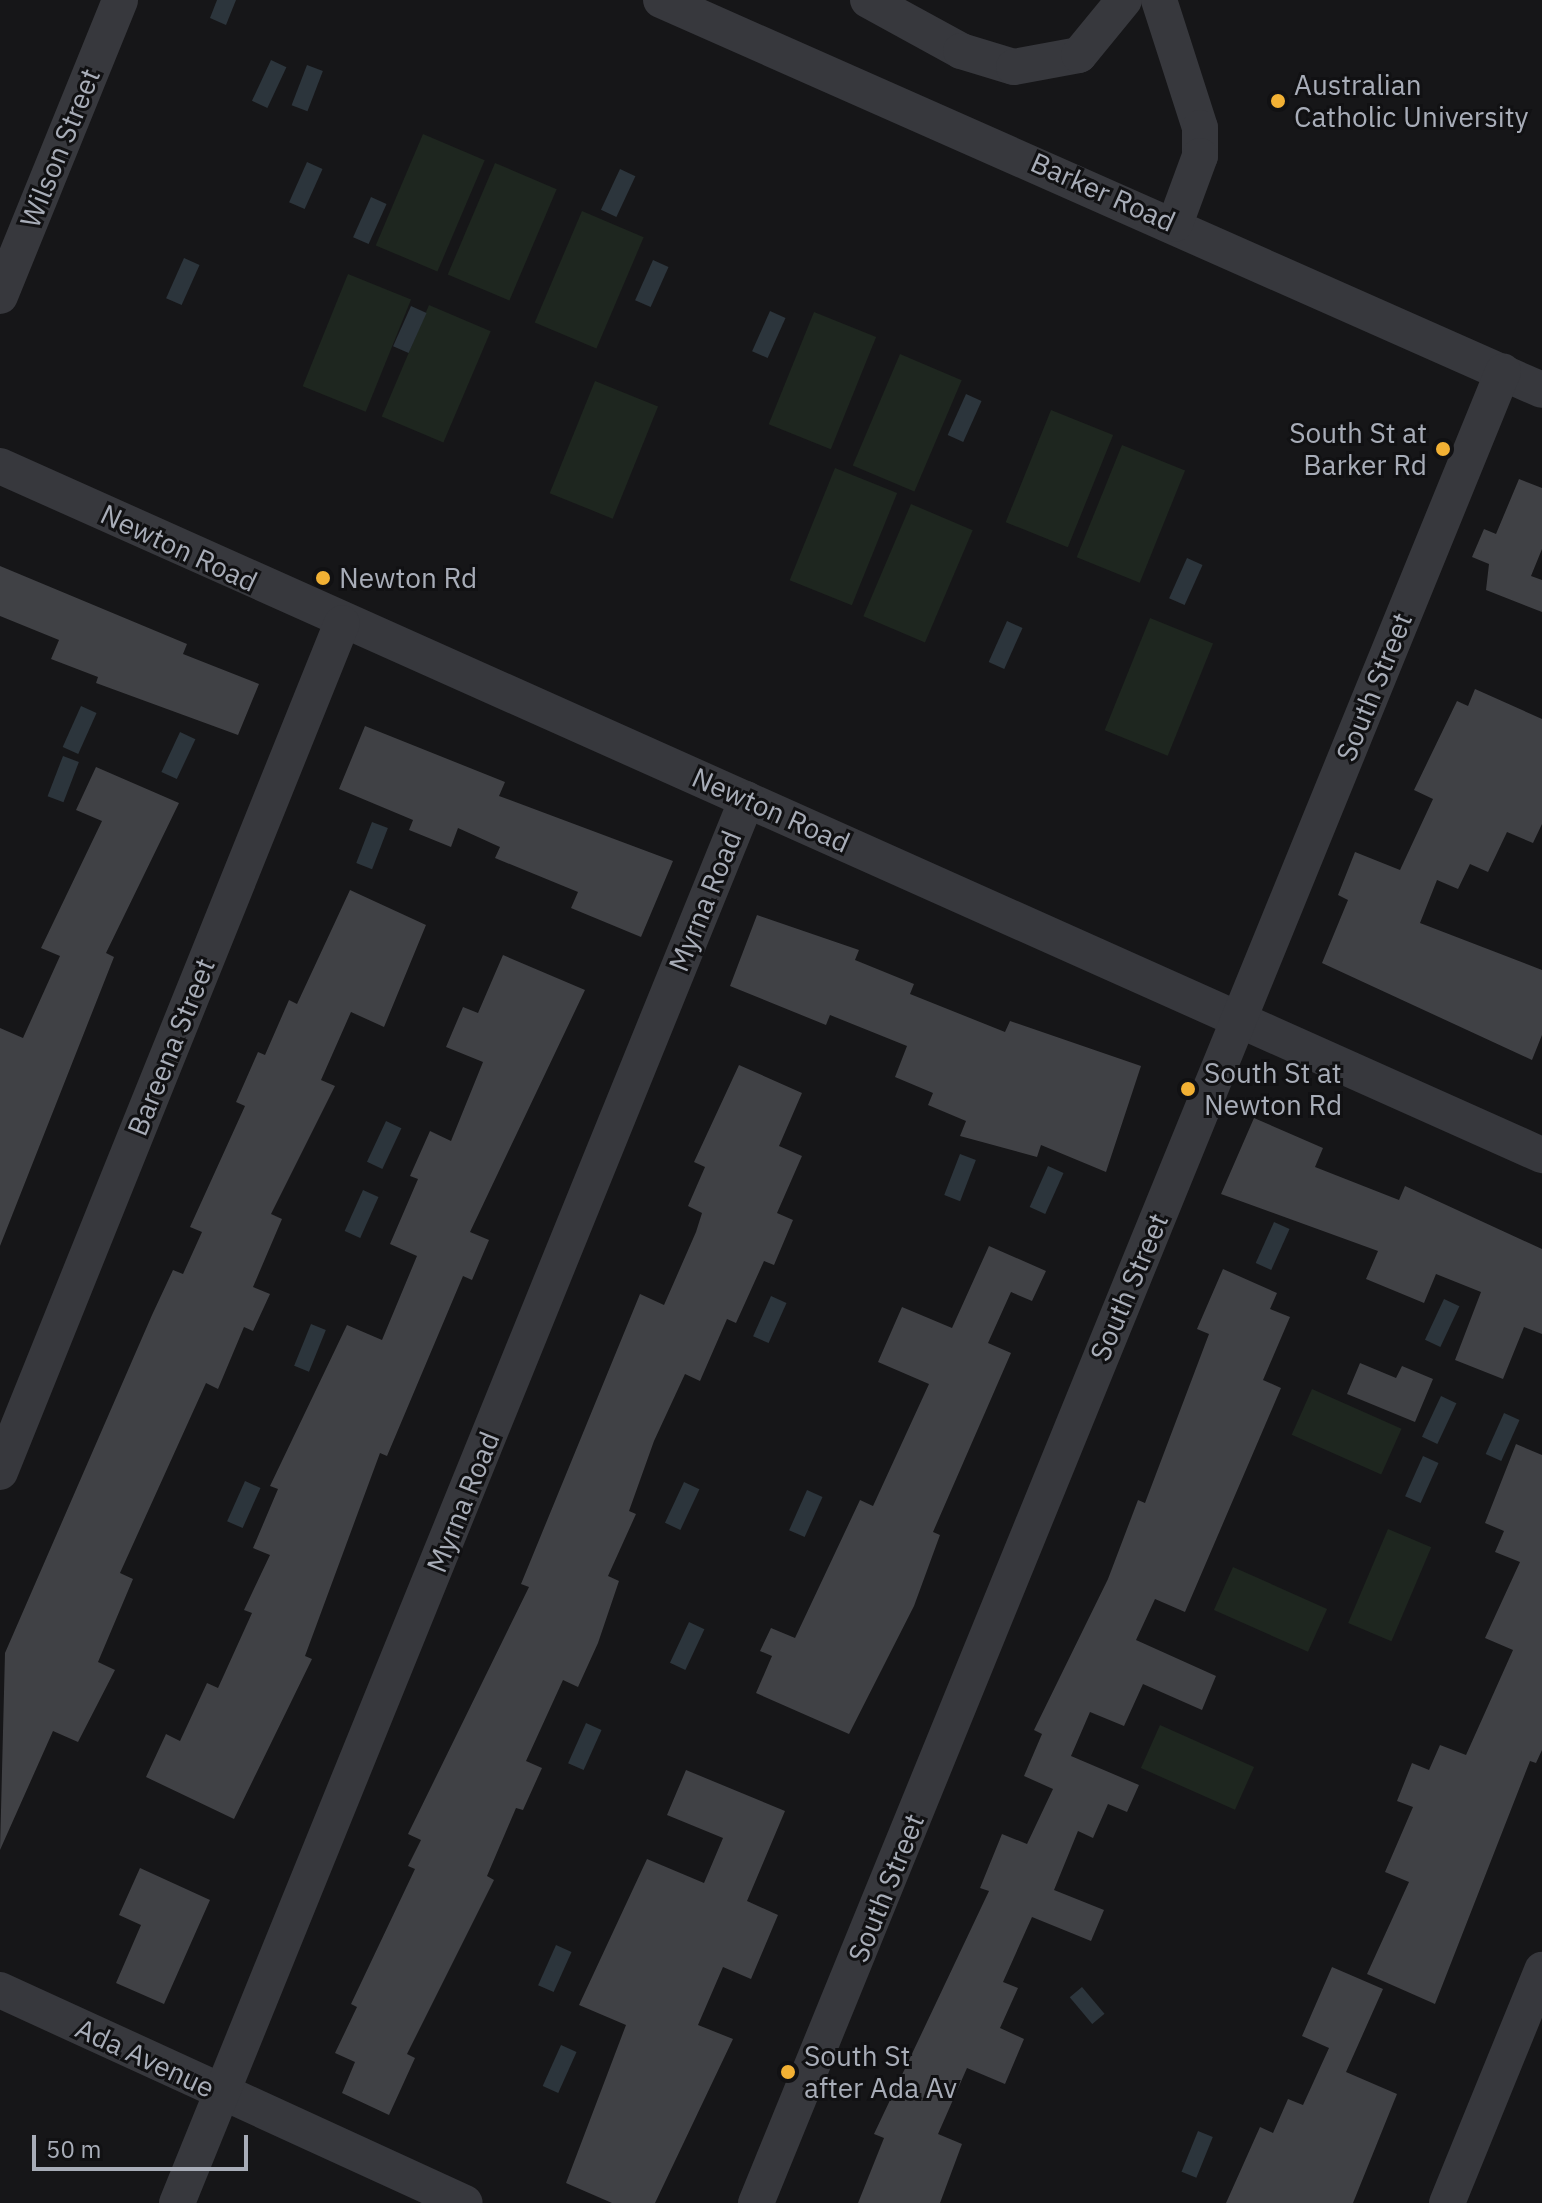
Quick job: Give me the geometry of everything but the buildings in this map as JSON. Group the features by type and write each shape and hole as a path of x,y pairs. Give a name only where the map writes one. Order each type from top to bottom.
{"street":[{"name":"Wilson Street","path":"0,296 120,0"},
{"name":"Barker Road","path":"661,0 706,9 1542,390"},
{"path":"868,0 961,51 1014,67 1079,55 1124,0"},
{"path":"1159,0 1200,128 1200,156 1175,224"},
{"name":"South Street","path":"756,2203 1503,372"},
{"name":"Newton Road","path":"0,466 342,623 747,799 1542,1155"},
{"name":"Bareena Street","path":"0,1472 342,623"},
{"name":"Myrna Road","path":"177,2203 747,799"},
{"path":"1447,2203 1542,1970"},
{"name":"Ada Avenue","path":"0,1990 223,2095 465,2203"}],"shaded area":[{"path":"217,0 236,0 226,25 210,18"},
{"path":"271,60 286,67 267,108 252,101"},
{"path":"307,65 323,71 307,111 292,105"},
{"path":"423,134 485,160 437,272 376,245"},
{"path":"307,162 323,169 305,209 289,202"},
{"path":"495,163 557,189 509,301 448,274"},
{"path":"620,169 635,176 616,217 601,210"},
{"path":"371,197 387,204 369,244 353,237"},
{"path":"582,211 644,237 596,349 535,322"},
{"path":"184,258 200,265 182,305 166,298"},
{"path":"653,260 669,267 651,307 635,300"},
{"path":"348,274 411,299 366,412 303,386"},
{"path":"429,305 491,331 443,443 382,416"},
{"path":"411,306 427,313 409,353 393,346"},
{"path":"770,311 786,318 768,358 752,351"},
{"path":"814,312 876,337 831,449 769,424"},
{"path":"900,354 962,380 914,492 853,465"},
{"path":"595,381 658,406 613,519 550,493"},
{"path":"966,394 982,401 963,442 948,435"},
{"path":"1051,410 1113,435 1068,547 1006,522"},
{"path":"1122,445 1185,470 1140,583 1077,557"},
{"path":"835,468 897,493 852,605 790,580"},
{"path":"911,504 973,530 925,642 863,616"},
{"path":"1187,558 1203,565 1185,605 1169,598"},
{"path":"1150,618 1213,643 1168,756 1105,730"},
{"path":"1007,621 1023,628 1004,669 989,662"},
{"path":"81,706 97,713 78,754 63,747"},
{"path":"180,732 195,739 177,779 161,772"},
{"path":"63,756 79,762 63,802 48,796"},
{"path":"372,822 388,828 372,869 356,863"},
{"path":"386,1121 401,1128 382,1169 367,1162"},
{"path":"960,1154 976,1160 960,1201 944,1195"},
{"path":"1048,1166 1064,1173 1045,1214 1030,1207"},
{"path":"363,1190 379,1197 360,1238 345,1231"},
{"path":"1274,1222 1290,1229 1271,1270 1256,1263"},
{"path":"771,1296 787,1303 769,1343 753,1336"},
{"path":"1444,1299 1459,1306 1440,1347 1425,1340"},
{"path":"311,1324 326,1330 309,1372 294,1366"},
{"path":"1312,1389 1402,1429 1381,1475 1292,1435"},
{"path":"1441,1396 1456,1403 1437,1444 1422,1437"},
{"path":"1504,1413 1520,1420 1501,1461 1486,1454"},
{"path":"1423,1456 1439,1463 1421,1503 1405,1496"},
{"path":"245,1481 261,1488 243,1528 227,1521"},
{"path":"684,1482 699,1489 680,1530 665,1523"},
{"path":"807,1490 823,1497 805,1537 789,1530"},
{"path":"1388,1529 1431,1547 1391,1641 1348,1623"},
{"path":"1233,1567 1327,1609 1308,1652 1214,1610"},
{"path":"689,1622 704,1629 685,1670 670,1663"},
{"path":"586,1723 602,1730 584,1770 568,1763"},
{"path":"1160,1725 1254,1767 1235,1810 1141,1768"},
{"path":"556,1945 572,1952 554,1992 538,1985"},
{"path":"1082,1987 1104,2014 1092,2024 1070,1997"},
{"path":"561,2045 577,2052 558,2093 543,2086"},
{"path":"1198,2131 1213,2137 1196,2178 1182,2172"}],"place":[{"name":"Australian Catholic University","path":"1278,101"},
{"name":"South St at Barker Rd","path":"1443,449"},
{"name":"Newton Rd","path":"323,578"},
{"name":"South St at Newton Rd","path":"1188,1089"},
{"name":"South St after Ada Av","path":"788,2072"}]}
